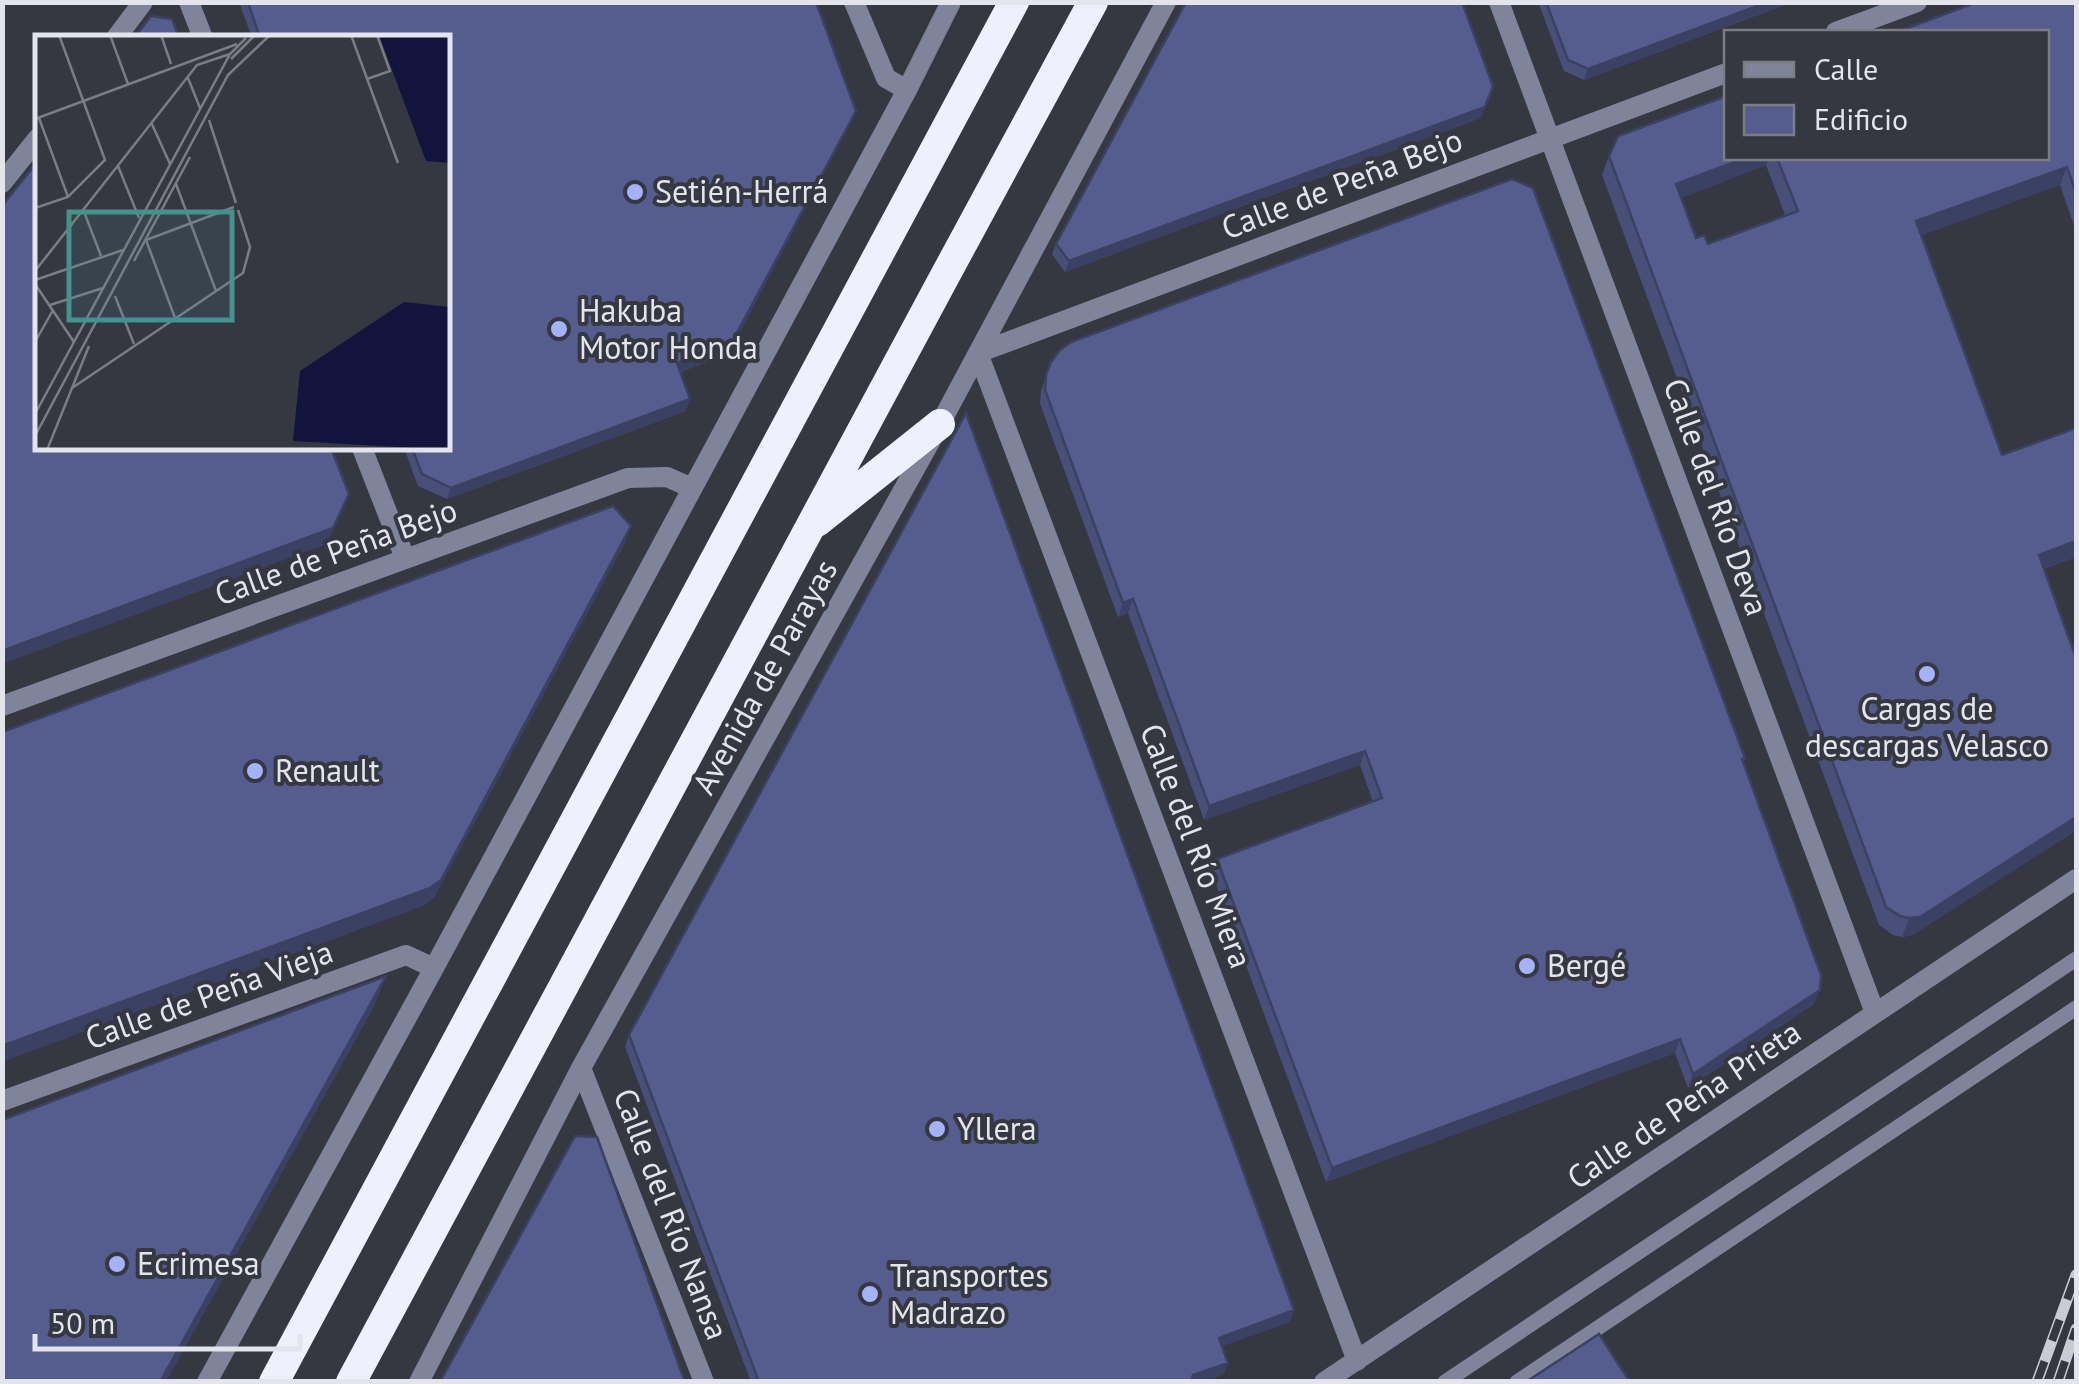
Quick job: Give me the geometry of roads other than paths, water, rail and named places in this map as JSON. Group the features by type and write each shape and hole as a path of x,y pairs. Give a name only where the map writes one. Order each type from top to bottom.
{"highway":[{"path":"274,1382 1014,2"},
{"path":"351,1382 1093,2"},
{"path":"806,530 940,424"}],"street":[{"path":"118,35 143,2"},
{"path":"190,2 202,35"},
{"path":"854,2 886,78 907,90"},
{"path":"207,1382 434,968 951,2"},
{"name":"Avenida de Parayas","path":"419,1382 581,1068 940,424 1166,2"},
{"name":"Calle del Río Deva","path":"1499,2 1876,1013"},
{"path":"1841,30 1917,2"},
{"name":"Calle de Peña Bejo","path":"978,353 1724,74"},
{"path":"2,183 35,142"},
{"name":"Calle del Río Miera","path":"978,353 1356,1361"},
{"path":"363,450 405,558"},
{"name":"Calle de Peña Bejo","path":"2,706 628,478 668,477 692,488"},
{"name":"Calle de Peña Prieta","path":"1324,1382 2076,879"},
{"name":"Calle de Peña Vieja","path":"2,1100 406,956 434,968"},
{"name":"Calle del Río Nansa","path":"581,1068 704,1382"}],"lane":[{"path":"1445,1382 2076,959"},
{"path":"1517,1382 2076,1008"}],"railway":[{"path":"2037,1382 2076,1275"},
{"path":"2058,1382 2076,1329"}],"place":[{"name":"Setién-Herrá","path":"635,192"},
{"name":"Hakuba Motor Honda","path":"559,329"},
{"name":"Cargas de descargas Velasco","path":"1927,674"},
{"name":"Renault","path":"255,771"},
{"name":"Bergé","path":"1527,966"},
{"name":"Yllera","path":"937,1129"},
{"name":"Ecrimesa","path":"117,1264"},
{"name":"Transportes Madrazo","path":"870,1294"}]}
